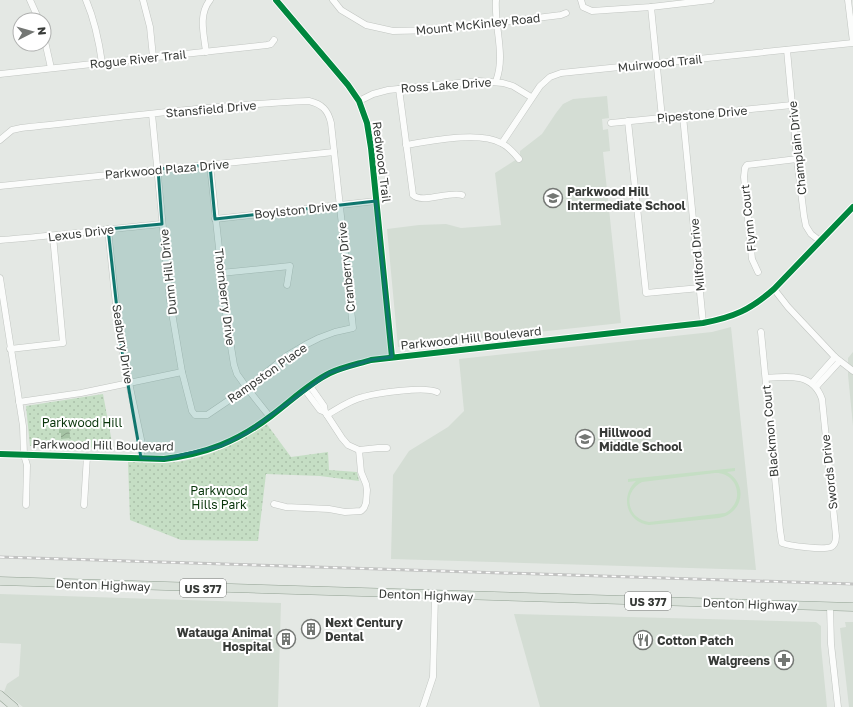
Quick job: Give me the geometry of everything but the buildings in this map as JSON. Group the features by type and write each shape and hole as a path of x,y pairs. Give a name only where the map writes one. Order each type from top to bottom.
{"main road":[{"name":"Denton Highway","path":"0,581 853,607"},
{"path":"0,695 14,707"}],"street":[{"path":"30,0 35,12"},
{"path":"86,0 92,13 98,36 102,63"},
{"path":"143,0 150,27 153,57"},
{"path":"206,52 202,21 204,10 210,0"},
{"name":"Redwood Trail","path":"276,0 348,85 359,101 365,114 369,134 392,358"},
{"name":"Mount McKinley Road","path":"333,0 341,10 365,28 393,31 439,30 562,15 566,13"},
{"path":"496,0 500,59 496,81"},
{"path":"581,0 583,7 596,11 651,7 711,0"},
{"path":"848,0 853,43"},
{"path":"651,7 662,118"},
{"name":"Rogue River Trail","path":"0,74 267,45 271,44 274,40"},
{"name":"Muirwood Trail","path":"502,143 540,86 550,77 561,73 853,43"},
{"name":"Champlain Drive","path":"787,50 797,159 806,226 811,234 820,241"},
{"path":"47,52 51,68"},
{"name":"Ross Lake Drive","path":"359,101 381,92 479,81 496,81 514,86 532,97"},
{"path":"399,89 411,192 414,197 419,198 454,194 462,195"},
{"name":"Stansfield Drive","path":"0,140 12,130 20,128 152,114 302,101 316,102 322,105 329,115 340,205"},
{"name":"Pipestone Drive","path":"611,123 792,105"},
{"name":"Dunn Hill Drive","path":"152,114 170,301 182,372 192,411 195,415 207,415"},
{"name":"Milford Drive","path":"683,116 703,323"},
{"path":"628,121 646,293 700,288"},
{"path":"406,144 471,137 493,139 502,143 519,159"},
{"name":"Parkwood Plaza Drive","path":"0,186 158,169 210,166 334,152"},
{"name":"Flynn Court","path":"758,272 752,259 744,177 745,168 747,164 797,159"},
{"name":"Thornberry Drive","path":"210,166 221,273 234,365 237,374 270,417"},
{"name":"Boylston Drive","path":"215,218 376,201"},
{"name":"Cranberry Drive","path":"340,205 353,328"},
{"name":"Parkwood Hill Boulevard","path":"0,454 141,458 179,457 210,449 248,433 329,374 371,360 703,323 733,316 746,310 774,289 853,207"},
{"name":"Lexus Drive","path":"0,240 53,236 162,224"},
{"name":"Seabury Drive","path":"108,229 117,315 142,444 141,458"},
{"path":"10,350 63,343 53,236"},
{"path":"221,273 290,266 287,285"},
{"path":"0,278 23,426 24,455 27,465 26,505"},
{"path":"774,289 788,307 837,360 853,371"},
{"name":"Rampston Place","path":"207,415 247,388 288,355 304,345 335,332 353,328"},
{"name":"Blackmon Court","path":"761,332 780,530"},
{"path":"766,378 784,376 800,378 814,385 837,360"},
{"path":"19,402 82,393 182,372"},
{"name":"Swords Drive","path":"780,530 782,543 788,545 825,548 832,547 836,542 822,399 814,385"},
{"path":"308,388 324,406 326,414 348,445 359,450 387,448"},
{"path":"326,414 363,397 400,391 428,389 437,392"},
{"path":"274,504 286,507 329,509 345,512 361,511 366,503 367,490 361,472 359,450"},
{"path":"84,505 87,456"},
{"path":"423,707 433,677 435,595"},
{"path":"830,606 831,644 838,707"}],"highlighted area":[{"path":"210,165 215,219 376,201 392,357 371,360 329,373 247,433 221,446 164,459 141,458 121,345 108,229 162,224 158,169"}],"shaded area":[{"name":"Parkwood Hill Intermediate School","path":"607,96 609,118 602,119 603,130 608,129 610,151 603,152 621,323 398,347 387,229 419,225 446,224 461,228 501,225 495,173 520,157 520,151 542,134 563,104 573,99"},
{"name":"Hillwood Middle School","path":"731,327 756,570 391,559 393,475 409,451 448,427 464,411 459,359 712,332"},
{"path":"853,352 853,426 848,375 848,358"},
{"path":"0,594 281,603 278,707 23,707 4,692 7,684 19,676 21,644 0,643"},
{"path":"514,614 816,622 821,626 821,646 827,707 540,707"},
{"path":"845,622 853,622 853,707 849,707 840,628 846,627"}],"green space":[{"name":"Parkwood Hill","path":"103,394 113,448 30,446 26,406"},
{"name":"Parkwood Hills Park","path":"266,423 291,457 328,452 329,470 357,472 359,481 320,476 266,474 258,541 181,540 130,520 128,462 156,463 183,461 206,455 247,436"},
{"path":"735,468 735,471 727,472 734,477 738,484 740,498 734,510 719,518 649,525 641,523 635,519 628,508 628,494 636,481 628,482 628,479","holes":["715,473 723,474 734,482 737,495 736,502 732,508 725,513 649,522 642,520 632,511 630,505 632,492 636,486 642,482"]}],"water":[{"path":"60,421 69,421 70,438 61,439 61,433 59,433 59,427 61,427"}],"railway":[{"path":"0,557 853,584"}],"cycle path":[{"path":"276,0 348,85 359,101 367,123 371,148 392,357"},
{"path":"0,454 164,459 179,457 208,450 246,433 259,425 322,377 340,369 371,360 703,323 724,318 741,312 774,289 853,207"}],"place":[{"name":"Parkwood Hill Intermediate School","path":"553,198"},
{"name":"Hillwood Middle School","path":"585,439"},
{"name":"Next Century Dental","path":"311,629"},
{"name":"Watauga Animal Hospital","path":"286,639"},
{"name":"Cotton Patch","path":"643,640"},
{"name":"Walgreens","path":"784,660"}]}
